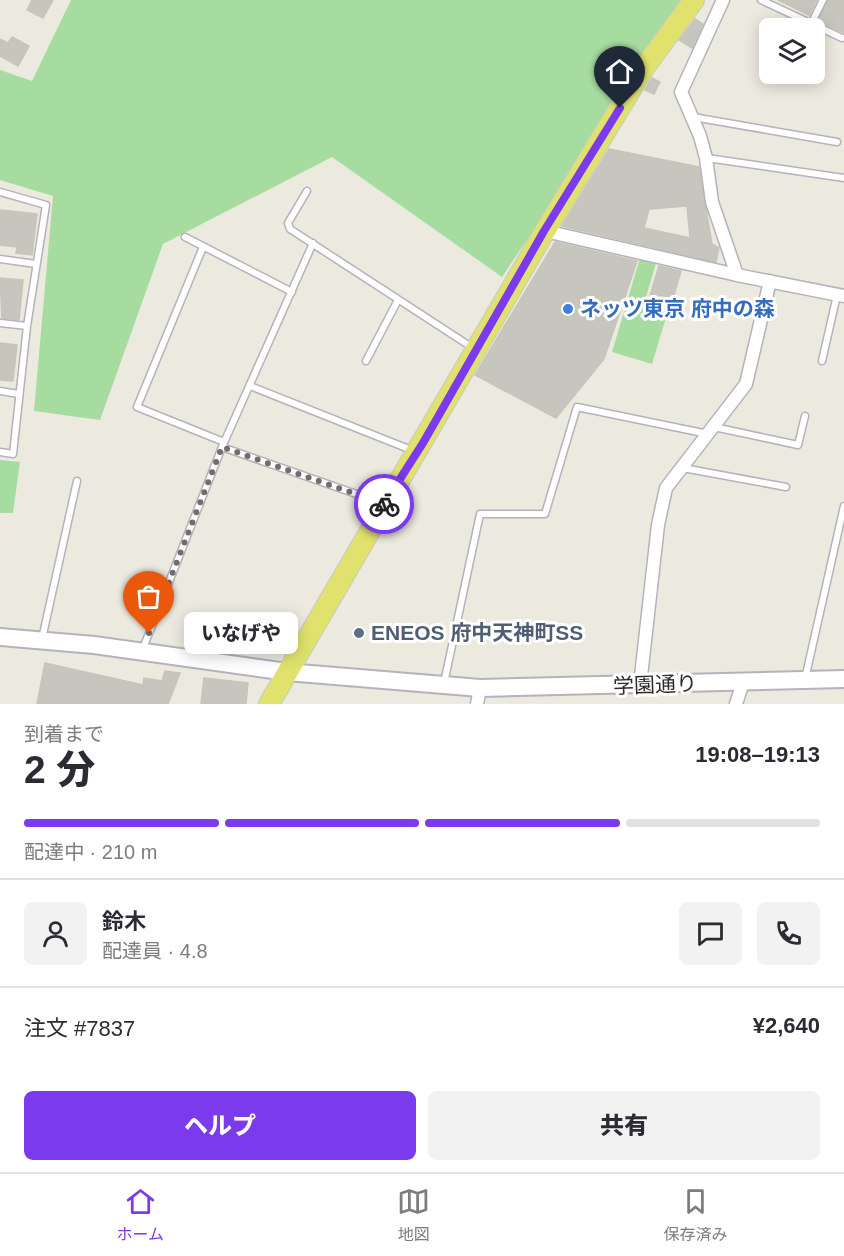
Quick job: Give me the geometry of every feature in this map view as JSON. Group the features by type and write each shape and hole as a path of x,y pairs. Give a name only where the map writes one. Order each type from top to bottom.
{"main road":[{"path":"269,704 544,231 644,68 694,0"}],"street":[{"path":"723,0 681,92 689,116 700,136 706,158 712,202 737,275"},
{"path":"544,231 737,275 841,295"},
{"path":"640,685 658,525 666,488 746,384 770,281"},
{"name":"学園通り","path":"0,637 142,652 287,672 443,686 479,696 640,685 844,679"},
{"path":"736,704 743,682"}],"lane":[{"path":"761,0 798,18"},
{"path":"814,18 823,0"},
{"path":"825,30 842,38"},
{"path":"689,116 837,142"},
{"path":"706,158 844,178"},
{"path":"307,191 288,223 290,229 476,350"},
{"path":"0,192 46,206 27,326 13,454 0,452"},
{"path":"185,237 292,292"},
{"path":"142,652 223,445 313,243"},
{"path":"203,247 137,407 223,445 386,504"},
{"path":"0,259 36,264"},
{"path":"822,361 841,295"},
{"path":"366,361 398,300"},
{"path":"0,323 27,326"},
{"path":"250,386 417,452"},
{"path":"0,391 19,394"},
{"path":"443,686 480,514 545,514 577,407 798,445 804,416"},
{"path":"681,467 786,487"},
{"path":"42,641 77,481"},
{"path":"805,680 844,506"}],"green space":[{"path":"71,0 689,0 502,277 332,157 163,244 100,420 34,411 53,196 0,180 0,70 32,81"},
{"path":"640,258 656,263 644,304 668,311 652,364 612,352"},
{"path":"0,460 20,462 13,513 0,513"}],"building":[{"path":"32,0 53,0 43,18 27,10"},
{"path":"778,0 817,0 809,15"},
{"path":"828,0 844,0 844,33 825,24 825,18 819,18"},
{"path":"695,19 703,24 692,48 679,40"},
{"path":"12,37 29,46 18,66 0,56 0,39 8,43"},
{"path":"652,78 660,82 654,94 645,90"},
{"path":"609,149 699,167 712,244 719,248 716,262 562,226","holes":["687,206 690,238 644,228 649,209"]},
{"path":"0,210 37,214 32,255 16,253 17,247 0,245"},
{"name":"ネッツ東京 府中の森","path":"555,242 637,261 604,359 556,418 475,375"},
{"path":"659,266 681,271 671,305 649,299"},
{"path":"0,278 23,280 19,320 2,318"},
{"path":"0,343 17,345 13,381 0,380"},
{"path":"45,663 143,685 144,678 162,681 165,671 180,673 168,704 37,704"},
{"path":"204,678 248,683 246,704 201,704"}],"way so far":[{"path":"149,633 222,447 384,504"}],"place":[{"name":"ネッツ東京 府中の森","path":"568,309"},
{"name":"いなげや","path":"149,633"},
{"name":"ENEOS 府中天神町SS","path":"359,633"}],"route":[{"path":"384,504 423,443 544,231 620,108"}]}
